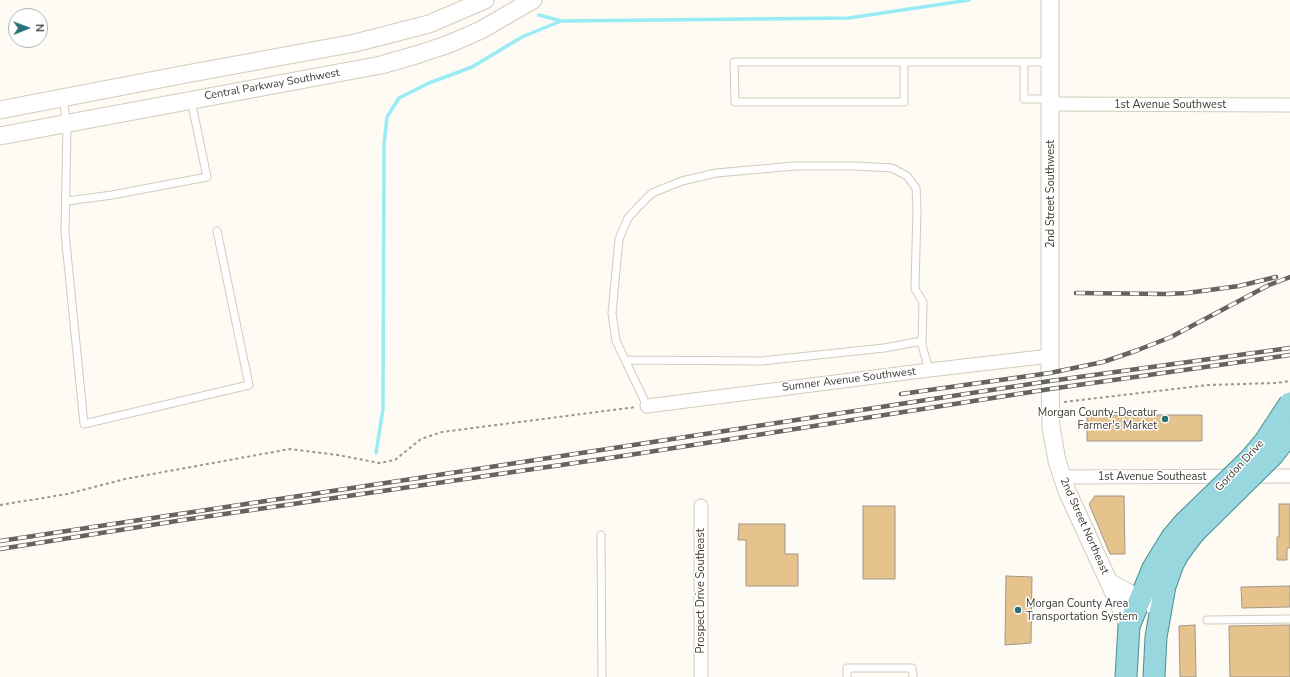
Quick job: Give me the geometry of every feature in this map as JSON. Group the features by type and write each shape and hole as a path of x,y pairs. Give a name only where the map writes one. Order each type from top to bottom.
{"main road":[{"name":"Gordon Drive","path":"1189,528 1265,441 1290,403"},
{"name":"Gordon Drive","path":"1189,528 1273,455 1290,432"},
{"path":"1126,677 1129,626 1140,599 1162,552 1189,528"},
{"path":"1154,677 1156,637 1165,586 1173,564 1186,543 1189,528"}],"street":[{"path":"0,110 355,43 429,24 485,0"},
{"name":"Central Parkway Southwest","path":"0,136 381,65 449,44 481,30 533,0"},
{"name":"2nd Street Southwest","path":"1050,0 1050,395"},
{"name":"1st Avenue Southwest","path":"1051,101 1290,105"},
{"name":"Sumner Avenue Southwest","path":"648,406 1050,356"},
{"name":"2nd Street Northeast","path":"1050,395 1051,428 1062,477 1073,505 1109,582 1160,608"},
{"name":"1st Avenue Southeast","path":"1062,477 1290,476"},
{"name":"Prospect Drive Southeast","path":"701,506 701,677"},
{"path":"1109,582 1129,626"}],"lane":[{"path":"904,62 904,102 735,102 734,62 904,62 1024,62 1051,62"},
{"path":"1024,62 1024,99 1051,101"},
{"path":"63,99 67,124 67,201 65,233 84,424 249,385 217,231"},
{"path":"67,201 112,195 207,177 190,100"},
{"path":"648,406 616,341 612,313 619,238 628,218 652,193 682,181 716,173 795,166 892,168 907,176 916,188 915,290 923,302 922,345 929,370"},
{"path":"625,360 761,361 884,348 922,341"},
{"path":"601,535 602,677"},
{"path":"1207,620 1290,619"},
{"path":"847,677 847,668 912,668 913,677"}],"path":[{"path":"1050,395 1063,402 1208,385 1276,383 1290,381"},
{"path":"0,505 67,494 125,479 290,449 331,454 379,463 395,460 421,439 442,432 648,406"}],"building":[{"path":"1087,415 1202,415 1202,441 1087,441"},
{"path":"1095,496 1124,496 1125,554 1110,554 1089,504"},
{"path":"1279,504 1290,504 1290,548 1287,548 1287,560 1277,560"},
{"path":"863,506 895,506 895,579 863,579"},
{"path":"739,524 785,524 785,554 798,554 798,586 746,586 746,540 738,540"},
{"name":"Morgan County Area Transportation System","path":"1006,576 1032,577 1031,643 1005,645"},
{"path":"1290,586 1290,607 1242,608 1241,587"},
{"path":"1195,625 1196,677 1180,677 1179,626"},
{"path":"1290,625 1290,677 1230,677 1229,626"}],"waterway":[{"path":"539,15 561,21 849,18 969,0"},
{"path":"376,453 383,409 384,145 387,117 399,98 429,83 472,67 522,37 561,21"}],"railway":[{"path":"1076,293 1187,293 1239,286 1276,277"},
{"path":"901,394 1050,373 1103,362 1171,337 1269,285 1290,277"},
{"path":"0,541 1050,381 1290,348"},
{"path":"0,549 183,520 623,456 1050,389 1290,355"}],"place":[{"name":"Morgan County-Decatur Farmer's Market","path":"1165,419"},
{"name":"Morgan County Area Transportation System","path":"1018,610"}]}
